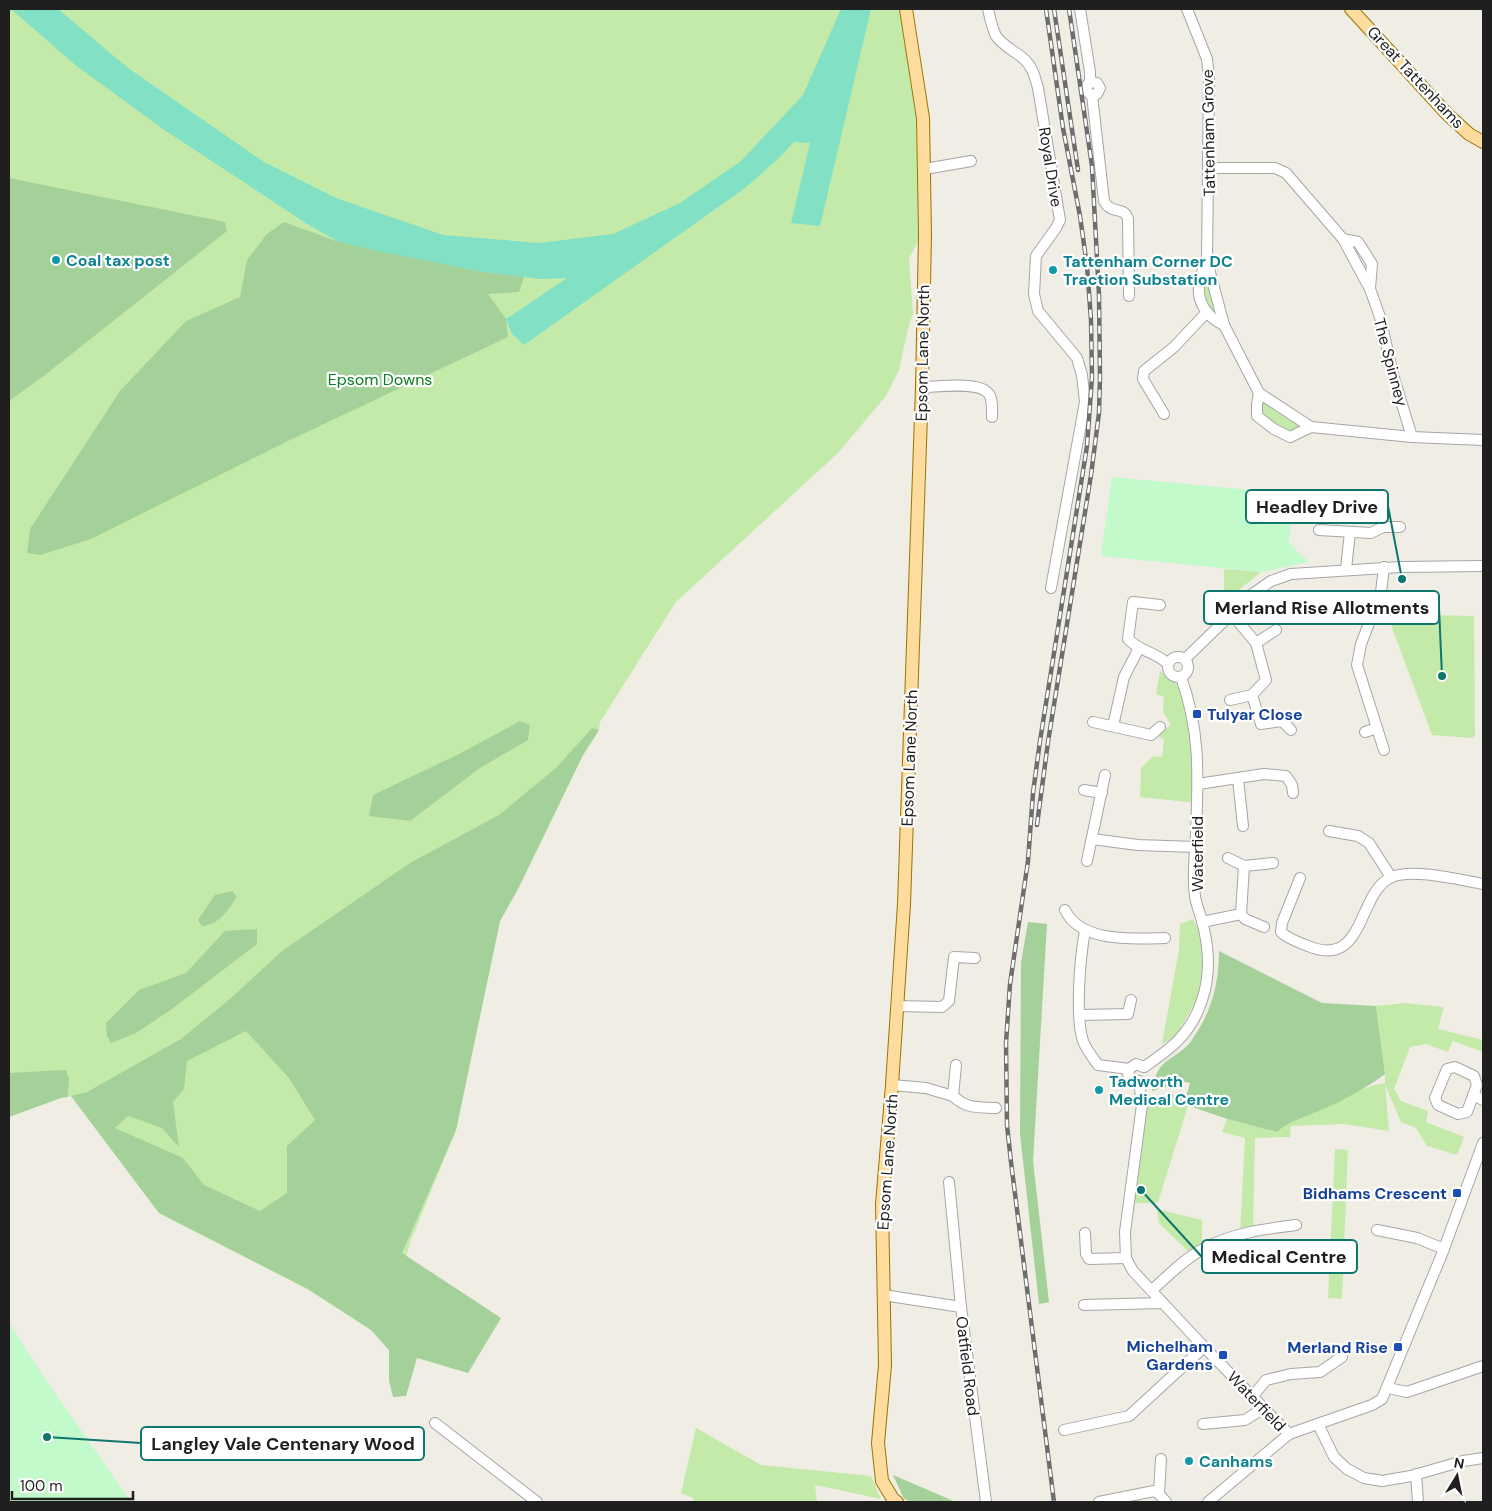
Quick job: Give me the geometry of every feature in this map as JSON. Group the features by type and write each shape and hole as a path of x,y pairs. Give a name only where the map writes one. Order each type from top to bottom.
{"main road":[{"name":"Epsom Lane North","path":"897,1502 893,1499 882,1481 878,1443 885,1365 882,1204 892,1085 906,840 922,388 925,169 923,118 906,9"},
{"name":"Great Tattenhams","path":"1351,9 1446,114 1469,134 1483,142"}],"street":[{"name":"Royal Drive","path":"988,9 996,36 1008,48 1025,60 1034,72 1038,88 1060,220 1036,256 1034,294 1038,311 1077,358 1082,375 1085,402 1051,588"},
{"path":"1080,9 1090,82 1097,83 1100,88 1097,94 1092,95 1104,201 1108,207 1122,211 1128,219 1129,296"},
{"name":"Tattenham Grove","path":"1187,9 1206,59 1209,77 1208,261 1224,325 1259,393 1311,427 1412,437 1483,440"},
{"path":"925,169 971,161"},
{"name":"The Spinney","path":"1209,168 1275,168 1286,173 1343,240 1358,242 1372,264 1370,289 1380,317 1394,378 1412,437"},
{"name":"Tattenham Grove","path":"1208,261 1200,280 1199,297 1206,313 1215,321 1224,325"},
{"path":"1164,414 1143,379 1144,371 1174,347 1206,313"},
{"path":"922,388 962,386 980,388 988,392 990,396 992,417"},
{"name":"Tattenham Grove","path":"1259,393 1257,416 1274,429 1290,438 1311,427"},
{"path":"1319,530 1371,533 1383,527 1400,526"},
{"path":"1346,569 1350,532"},
{"path":"1185,659 1251,595 1284,576 1305,572 1346,569 1483,566"},
{"path":"1384,568 1381,592 1361,644 1357,665 1384,750"},
{"path":"1160,605 1133,602 1128,639 1139,648 1160,656 1168,664 1170,673 1174,676 1181,677 1186,674 1189,668 1185,659"},
{"path":"1230,700 1252,695 1266,680 1256,643 1231,613"},
{"path":"1256,643 1276,630"},
{"path":"1113,726 1124,677 1139,648"},
{"path":"1168,664 1175,657 1185,659"},
{"name":"Waterfield","path":"1144,1067 1178,1042 1193,1022 1202,1000 1207,980 1208,960 1202,922 1195,896 1197,750 1192,714 1181,677"},
{"path":"1252,695 1261,724 1282,721 1291,730"},
{"path":"1093,722 1152,735 1160,727"},
{"path":"1365,732 1377,728"},
{"path":"1198,784 1264,774 1286,776 1292,784 1292,794"},
{"path":"1087,860 1105,775"},
{"path":"1238,779 1243,826"},
{"path":"1084,790 1102,793"},
{"path":"1329,831 1358,836 1369,843 1391,877"},
{"path":"1092,839 1138,845 1196,847"},
{"path":"1228,858 1244,866 1273,863"},
{"path":"1244,866 1241,914 1245,920 1264,927"},
{"path":"1300,878 1282,923 1281,932 1286,937 1315,949 1337,950 1349,941 1374,893 1391,877 1406,874 1421,875 1483,884"},
{"path":"1065,910 1069,918 1085,931 1126,939 1165,938"},
{"path":"1202,922 1241,914"},
{"path":"1085,931 1081,952 1080,1015 1083,1042 1098,1065 1129,1069 1136,1064 1144,1067 1145,1076 1138,1081"},
{"path":"897,1006 942,1007 949,1001 954,957 975,958"},
{"path":"1080,1015 1128,1014 1131,1000"},
{"path":"953,1096 956,1065"},
{"path":"1455,1068 1474,1076 1477,1084 1473,1095 1467,1112 1458,1114 1438,1106 1436,1098 1447,1069 1455,1068"},
{"path":"1129,1069 1128,1074 1131,1079 1138,1081"},
{"path":"1085,1233 1086,1254 1089,1259 1126,1258 1125,1232 1142,1104 1138,1081"},
{"path":"892,1085 926,1088 953,1096 970,1107 996,1108"},
{"path":"1473,1095 1483,1100"},
{"path":"1208,1502 1289,1434 1372,1406 1382,1399 1444,1249 1483,1143"},
{"path":"949,1182 961,1307"},
{"path":"1152,1290 1188,1260 1202,1250 1219,1242 1253,1231 1296,1225"},
{"path":"1378,1230 1417,1238 1444,1249"},
{"name":"Waterfield","path":"1126,1258 1133,1271 1289,1434"},
{"name":"Oatfield Road","path":"884,1295 961,1307 986,1502"},
{"path":"1084,1305 1163,1303"},
{"path":"1064,1430 1129,1416 1204,1347"},
{"path":"1252,1396 1266,1380 1291,1374 1320,1372 1342,1357"},
{"path":"1388,1388 1407,1392 1483,1366"},
{"path":"1203,1424 1245,1420 1264,1408"},
{"path":"435,1423 537,1502"},
{"path":"1318,1424 1334,1457 1347,1469 1364,1478 1382,1481 1463,1461 1483,1458"},
{"path":"1161,1459 1162,1498"},
{"path":"1416,1474 1418,1502"},
{"path":"1099,1502 1154,1491 1162,1498"}],"green space":[{"name":"Epsom Downs","path":"9,9 904,9 918,131 919,175 918,241 909,259 913,313 899,370 886,396 838,453 676,602 600,722 599,730 583,755 518,889 500,921 456,1130 411,1240 397,1287 371,1330 307,1289 159,1213 71,1096 68,1097 69,1080 9,1082"},
{"path":"11,9 58,9 128,68 264,162 336,198 443,235 539,243 613,234 680,203 741,161 803,95 841,9 871,9 820,226 791,223 810,143 794,142 745,188 524,345 512,334 506,319 567,278 540,279 483,272 339,242 307,224 163,129 74,64"},
{"path":"9,178 225,222 227,231 45,375 9,401"},
{"path":"284,222 339,242 483,272 524,277 519,292 488,294 506,319 508,337 290,440 91,539 40,555 27,553 30,529 120,391 186,321 240,297 247,260 267,234"},
{"path":"1207,261 1224,325 1206,313 1200,280"},
{"path":"1259,393 1311,427 1290,437 1257,416"},
{"path":"1112,477 1293,494 1289,543 1309,562 1261,572 1101,556"},
{"path":"1224,569 1261,572 1224,602"},
{"path":"1387,614 1474,616 1475,736 1472,738 1432,735"},
{"path":"1160,671 1187,695 1197,803 1140,797 1141,768 1153,756 1162,757 1164,739 1159,737 1161,732 1171,725 1163,712 1164,697 1156,694"},
{"path":"520,721 530,725 528,740 480,768 410,821 369,816 373,795 459,754"},
{"path":"592,728 599,730 583,755 518,889 500,921 456,1130 402,1253 501,1318 468,1373 417,1358 406,1396 393,1397 389,1381 389,1350 371,1330 308,1289 159,1213 71,1096 87,1092 181,1039 230,999 282,951 410,863 499,815 557,767","holes":["246,1031 289,1078 315,1120 287,1146 287,1193 260,1211 204,1185 183,1158 115,1128 128,1116 162,1128 179,1147 173,1102 184,1089 187,1061"]},
{"path":"232,891 237,897 226,912 213,923 202,926 198,920 215,895"},
{"path":"1193,919 1201,936 1204,954 1197,999 1176,1036 1162,1044 1179,950 1180,924"},
{"path":"1028,922 1047,924 1033,1161 1049,1302 1039,1304 1020,1134 1021,963"},
{"path":"257,929 257,944 172,1009 136,1033 111,1043 107,1036 106,1023 139,990 186,973 225,931"},
{"path":"1219,951 1322,1003 1376,1006 1385,1074 1346,1098 1292,1122 1277,1132 1227,1119 1178,1102 1171,1095 1186,1097 1190,1083 1173,1079 1171,1089 1166,1087 1152,1091 1154,1080 1161,1067 1189,1043 1203,1023 1214,993"},
{"path":"1405,1003 1444,1007 1438,1029 1483,1040 1483,1052 1453,1041 1448,1052 1426,1044 1410,1047 1394,1089 1401,1101 1428,1111 1426,1122 1464,1137 1457,1155 1427,1146 1416,1128 1401,1122 1385,1085 1389,1131 1344,1124 1291,1126 1290,1137 1255,1138 1253,1231 1240,1234 1245,1138 1222,1132 1227,1119 1277,1132 1293,1122 1353,1093 1385,1083 1376,1006"},
{"path":"66,1070 69,1079 68,1097 9,1117 9,1073"},
{"path":"1171,1095 1178,1102 1188,1106 1158,1202 1134,1203 1142,1105"},
{"path":"1335,1149 1348,1150 1342,1299 1328,1298"},
{"path":"1157,1209 1202,1220 1202,1250 1193,1256 1159,1223"},
{"path":"9,1322 40,1371 131,1502 9,1502"},
{"path":"696,1428 761,1465 871,1476 881,1499 815,1485 817,1502 693,1502 693,1498 681,1493"},
{"path":"893,1475 956,1502 912,1502 904,1499"}],"railway":[{"path":"1046,9 1063,128 1080,216 1087,266 1091,320 1092,377 1087,446 1033,793 1028,861 1010,984 1006,1043 1007,1125 1054,1502"},
{"path":"1054,9 1078,170"},
{"path":"1037,825 1099,413 1099,295 1092,166 1069,9"}],"place":[{"name":"Coal tax post","path":"56,260"},
{"name":"Tattenham Corner DC Traction Substation","path":"1053,270"},
{"name":"Headley Drive","path":"1402,579"},
{"name":"Merland Rise Allotments","path":"1442,676"},
{"name":"Tulyar Close","path":"1197,714"},
{"name":"Tadworth Medical Centre","path":"1099,1090"},
{"name":"Medical Centre","path":"1141,1190"},
{"name":"Bidhams Crescent","path":"1457,1193"},
{"name":"Merland Rise","path":"1398,1347"},
{"name":"Michelham Gardens","path":"1223,1355"},
{"name":"Langley Vale Centenary Wood","path":"47,1437"},
{"name":"Canhams","path":"1189,1461"}]}
